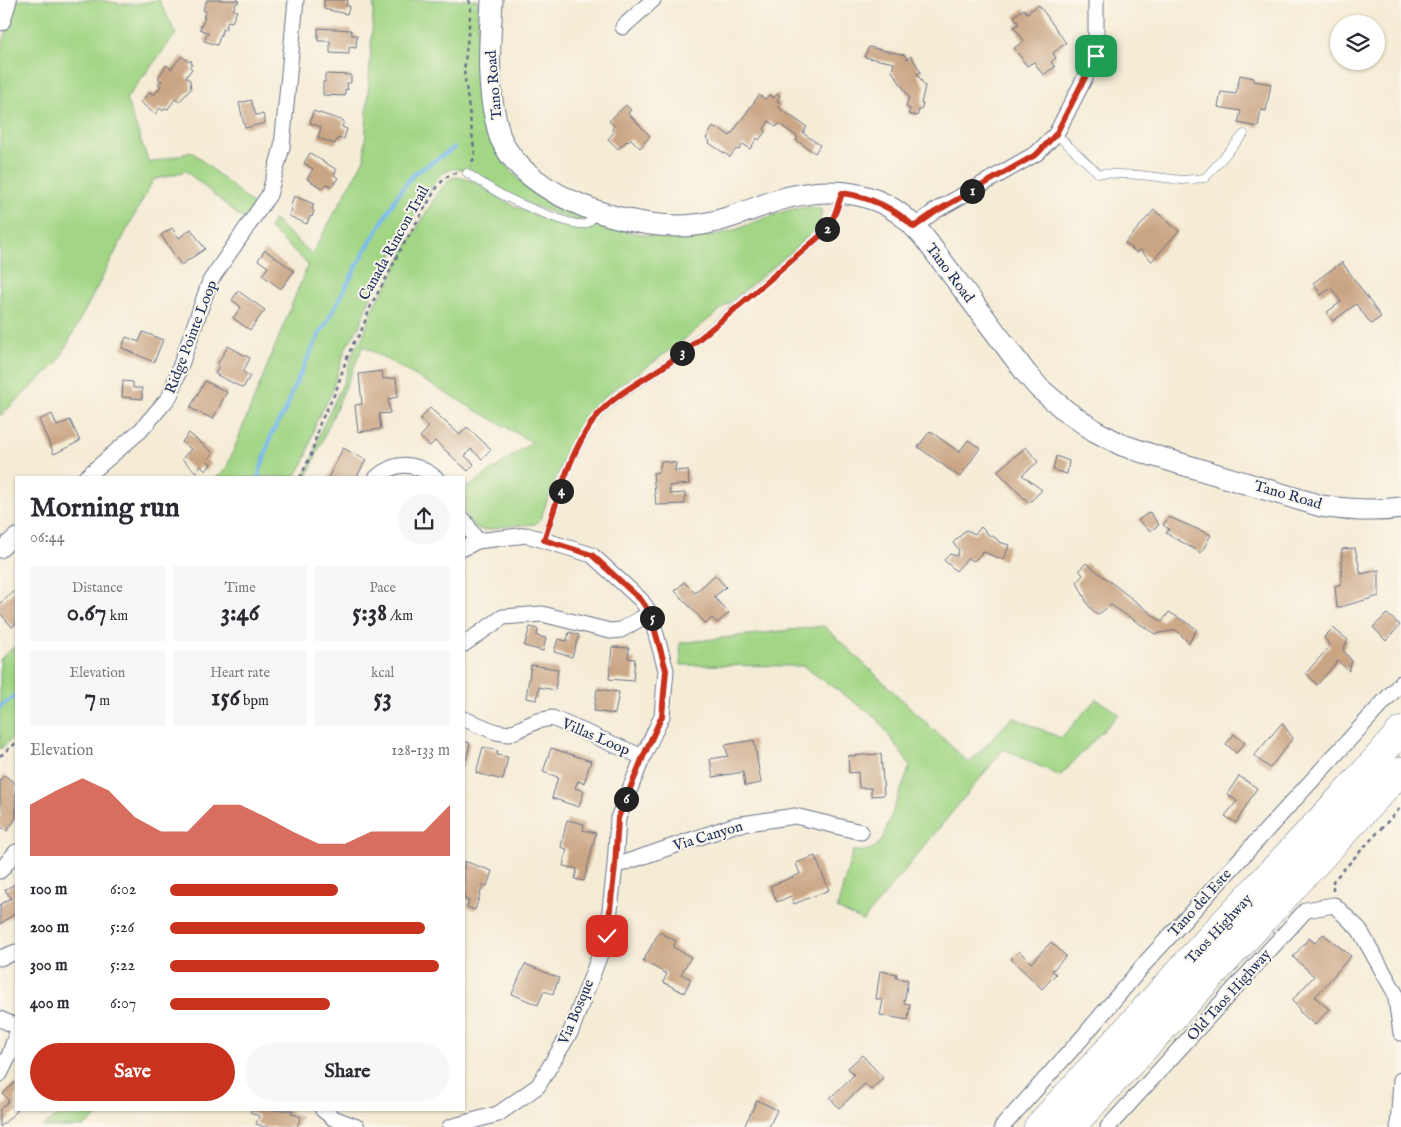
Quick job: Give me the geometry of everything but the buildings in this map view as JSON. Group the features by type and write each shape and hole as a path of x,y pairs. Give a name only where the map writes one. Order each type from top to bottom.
{"highway":[{"name":"Taos Highway","path":"1038,1127 1401,731"},
{"name":"Taos Highway","path":"1071,1127 1401,771"}],"street":[{"path":"0,20 6,0"},
{"name":"Ridge Pointe Loop","path":"87,476 140,430 170,396 210,280 269,195 282,147 296,0"},
{"name":"Tano Road","path":"492,0 490,71 494,111 500,138 516,163 536,182 596,211 644,223 678,226 708,223 798,194 819,191 856,195 881,203 893,209 904,218 932,247 1039,388 1066,411 1107,438 1138,451 1321,506 1371,511 1401,508"},
{"path":"623,27 653,0"},
{"path":"914,227 935,212 1037,154 1056,134 1096,56 1096,0"},
{"path":"378,476 392,466 404,465 418,467 433,476"},
{"path":"465,524 470,544"},
{"name":"Via Bosque","path":"450,1127 498,1114 538,1086 571,1031 607,936 618,818 662,716 666,670 650,613 641,600 592,555 527,535 470,544"},
{"path":"0,550 15,537"},
{"path":"465,643 503,617 542,614 610,631 621,630 650,613"},
{"name":"Tano del Este","path":"1002,1127 1082,1038 1147,961 1401,683"},
{"name":"Villas Loop","path":"465,719 496,732 509,734 537,721 552,718 643,757"},
{"name":"Via Canyon","path":"615,866 735,825 795,816 862,832"},
{"path":"0,871 15,853"},
{"path":"1334,905 1359,930 1395,993 1401,1033"},
{"name":"Old Taos Highway","path":"1108,1127 1306,910 1334,905"},
{"path":"0,958 15,952"},
{"path":"0,1019 15,1026"},
{"path":"0,1074 15,1038"},
{"path":"1398,1127 1401,1080"},
{"path":"324,1111 333,1118 358,1127"}],"lane":[{"path":"1056,134 1098,173 1182,180 1205,178 1244,134"},
{"path":"467,173 503,196 577,224 588,223 596,211"},
{"path":"544,540 569,465 585,435 600,413 616,398 676,358 820,236 828,228 834,217 842,193"}],"path":[{"path":"467,173 475,156 464,71 471,7 469,0"},
{"name":"Canada Rincon Trail","path":"301,476 310,455 317,430 336,391 349,352 362,328 376,293 428,202 444,179 450,174 467,173"},
{"path":"0,756 15,744"},
{"path":"1334,905 1333,881 1401,807"}],"green space":[{"path":"17,0 98,0 136,4 159,0 176,34 126,99 149,163 192,152 254,205 244,220 186,171 153,180 58,362 0,416 0,55"},
{"path":"374,0 478,0 480,101 493,144 512,172 529,188 550,201 587,218 582,221 572,220 520,201 473,173 461,169 452,169 443,173 436,180 395,248 383,277 370,298 359,327 346,347 331,394 316,422 306,458 296,476 218,476 226,469 308,264 269,228 274,220 312,254 364,159"},
{"path":"454,177 467,179 519,208 542,218 566,225 584,228 594,222 629,232 663,237 681,238 716,234 734,230 792,209 814,207 822,210 819,222 809,237 681,342 616,387 597,404 583,422 568,452 554,482 540,520 535,524 487,530 479,529 472,525 465,512 465,489 532,442 363,346 307,476 305,476 314,455 319,435 344,381 354,350 363,336 375,303 389,282 405,249 436,196 449,180"},
{"path":"824,626 969,763 1013,717 1061,738 1096,699 1119,714 1060,776 1004,749 863,921 837,909 853,850 869,850 882,840 910,766 877,718 803,666 681,665 680,643"},
{"path":"15,646 15,736 0,749 0,659"},
{"path":"64,1111 104,1111 83,1127 42,1127"}],"waterway":[{"path":"259,476 272,433 287,408 293,389 320,333 399,193 414,174 454,148"},
{"path":"0,707 15,696"}],"route":[{"path":"607,936 618,818 662,716 666,670 650,613 641,600 592,555 544,540 569,465 581,441 592,422 606,405 676,358 820,236 828,228 834,217 842,193 856,195 881,203 893,209 914,227 935,212 1037,154 1056,134 1096,56"}]}
